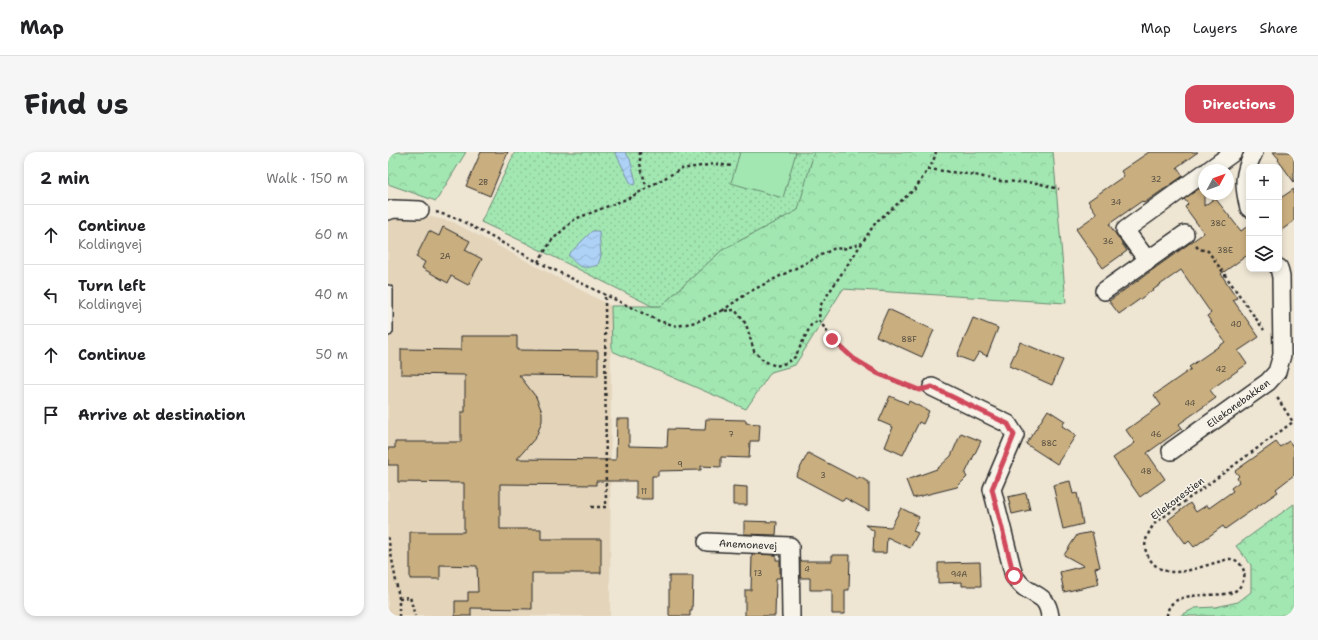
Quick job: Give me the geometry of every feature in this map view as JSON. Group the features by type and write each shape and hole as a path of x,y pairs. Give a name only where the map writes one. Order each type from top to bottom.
{"street":[{"path":"1217,164 1234,152"},
{"path":"1247,200 1244,190 1247,166 1254,152"},
{"path":"1148,261 1125,230 1198,177"},
{"path":"388,211 420,210"},
{"path":"1104,291 1185,234"},
{"name":"Ellekonebakken","path":"1171,451 1268,382 1277,372 1282,355 1280,272"},
{"path":"932,387 1008,424 1014,435 992,489 1014,576 1023,587 1041,597 1049,605 1050,616"},
{"name":"Anemonevej","path":"707,542 790,546 791,616"}],"lane":[{"path":"388,290 388,331"}],"path":[{"path":"640,152 640,164 646,186"},
{"path":"932,387 919,390 879,374 854,359 832,339 819,320 820,306 876,222 914,189 934,162 936,152"},
{"path":"538,262 552,240 575,219 629,198 682,169 715,164 732,166"},
{"path":"928,169 975,175 1000,181 1037,183 1059,189"},
{"path":"420,210 439,212 458,219 538,262 604,295 659,321 677,326 696,322 721,311 749,292 835,248 843,249 862,243"},
{"path":"1185,234 1199,249 1208,251 1282,355"},
{"path":"591,507 606,507 604,295"},
{"path":"721,311 735,310 746,324 754,351 764,361 776,366 786,363 795,357 811,325 819,320"},
{"name":"Ellekonestien","path":"1167,616 1172,604 1183,597 1233,592 1241,586 1245,578 1244,569 1239,562 1230,559 1178,573 1162,571 1148,556 1145,545 1147,535 1154,524 1293,422 1268,382"},
{"path":"388,537 399,598 399,616"},
{"path":"399,598 410,597 415,616"}],"shaded area":[{"path":"417,214 453,222 611,306 610,616 388,616 388,220"}],"green space":[{"path":"388,152 466,152 436,201 388,184"},
{"path":"515,152 814,152 798,210 722,250 661,306 652,306 481,222"},
{"path":"740,152 796,152 783,198 731,183"},
{"path":"814,152 1053,152 1066,303 843,289 795,365 771,372 746,409 612,351 611,306 661,306 722,250 797,210"},
{"path":"1294,504 1294,616 1180,616 1195,608 1216,607 1238,602 1251,592 1251,565 1236,546"}],"water":[{"path":"615,152 625,152 630,159 636,182 634,185 631,184"},
{"path":"592,231 599,231 601,256 598,265 584,267 578,265 568,255"}],"building":[{"path":"481,152 508,152 490,196 466,186"},
{"path":"1149,152 1198,152 1177,167 1183,176 1144,203 1142,201 1109,224 1127,251 1103,268 1076,229 1097,214 1088,201 1124,176 1121,171"},
{"path":"1273,152 1294,152 1294,182 1278,160 1279,159"},
{"path":"1198,189 1198,200 1204,200 1204,206 1212,200 1217,200 1241,231 1246,227 1246,256 1221,274 1237,298 1233,300 1259,337 1238,351 1247,364 1210,390 1216,398 1179,424 1182,428 1147,453 1165,479 1140,497 1113,458 1135,443 1126,430 1161,405 1154,395 1191,369 1189,367 1225,342 1207,316 1211,313 1181,270 1119,314 1109,301 1204,233 1185,207 1188,204 1184,199"},
{"path":"1294,189 1294,221 1282,230 1282,200 1282,197"},
{"path":"443,227 470,241 465,250 482,259 468,285 451,276 448,283 422,268 425,262 416,257 429,231 439,236"},
{"path":"888,309 934,330 922,357 876,336"},
{"path":"973,318 998,328 987,356 979,352 973,362 957,356"},
{"path":"461,336 517,336 517,350 598,351 598,376 519,375 536,397 542,412 542,421 536,437 517,459 616,460 617,419 629,419 629,446 667,447 668,429 705,430 706,419 746,420 746,423 760,424 759,441 750,441 749,458 721,457 721,467 701,466 701,470 658,471 658,476 652,476 652,499 636,499 636,481 596,481 596,485 500,484 500,529 541,529 541,539 601,539 601,573 532,573 532,609 471,608 471,616 455,616 455,601 468,601 468,592 478,592 477,566 440,565 440,579 410,579 410,532 464,532 464,483 398,482 398,465 388,465 388,448 395,448 395,442 461,442 461,412 465,412 465,375 401,374 401,349 461,350"},
{"path":"1020,342 1063,360 1052,385 1009,366"},
{"path":"890,396 908,404 909,401 929,411 923,424 919,422 903,455 885,447 893,427 879,421"},
{"path":"1048,410 1065,421 1062,426 1076,435 1057,464 1026,444"},
{"path":"961,433 981,441 965,474 967,477 957,487 913,498 906,480 937,469 951,456"},
{"path":"1289,441 1294,448 1294,475 1276,489 1278,492 1225,529 1223,526 1194,547 1189,541 1186,544 1168,520 1190,503 1196,512 1207,505 1209,508 1233,491 1231,488 1239,482 1237,478 1239,476 1235,471 1276,442 1280,447"},
{"path":"808,453 858,479 859,477 869,482 869,511 845,498 843,501 796,476"},
{"path":"1070,481 1073,494 1077,493 1083,524 1063,529 1053,485"},
{"path":"733,486 747,487 747,505 733,505"},
{"path":"1026,493 1030,510 1012,514 1008,497"},
{"path":"901,508 919,517 913,531 918,533 910,548 887,537 886,553 873,553 874,531 865,525 891,527"},
{"path":"744,521 777,522 776,535 744,534"},
{"path":"1092,532 1100,567 1095,568 1099,584 1064,592 1060,572 1084,566 1064,555 1077,535"},
{"path":"752,554 776,555 776,560 780,560 780,578 776,578 775,616 745,616 745,590 751,590"},
{"path":"832,555 850,555 849,590 845,590 845,614 832,614 832,590 810,590 810,578 800,578 800,561 832,561"},
{"path":"980,562 981,586 962,586 962,582 938,583 938,563"},
{"path":"669,576 693,576 692,611 690,611 690,616 669,616"}],"route":[{"path":"832,339 854,359 879,374 919,390 932,387 1008,424 1014,435 992,489 1014,576"}]}
